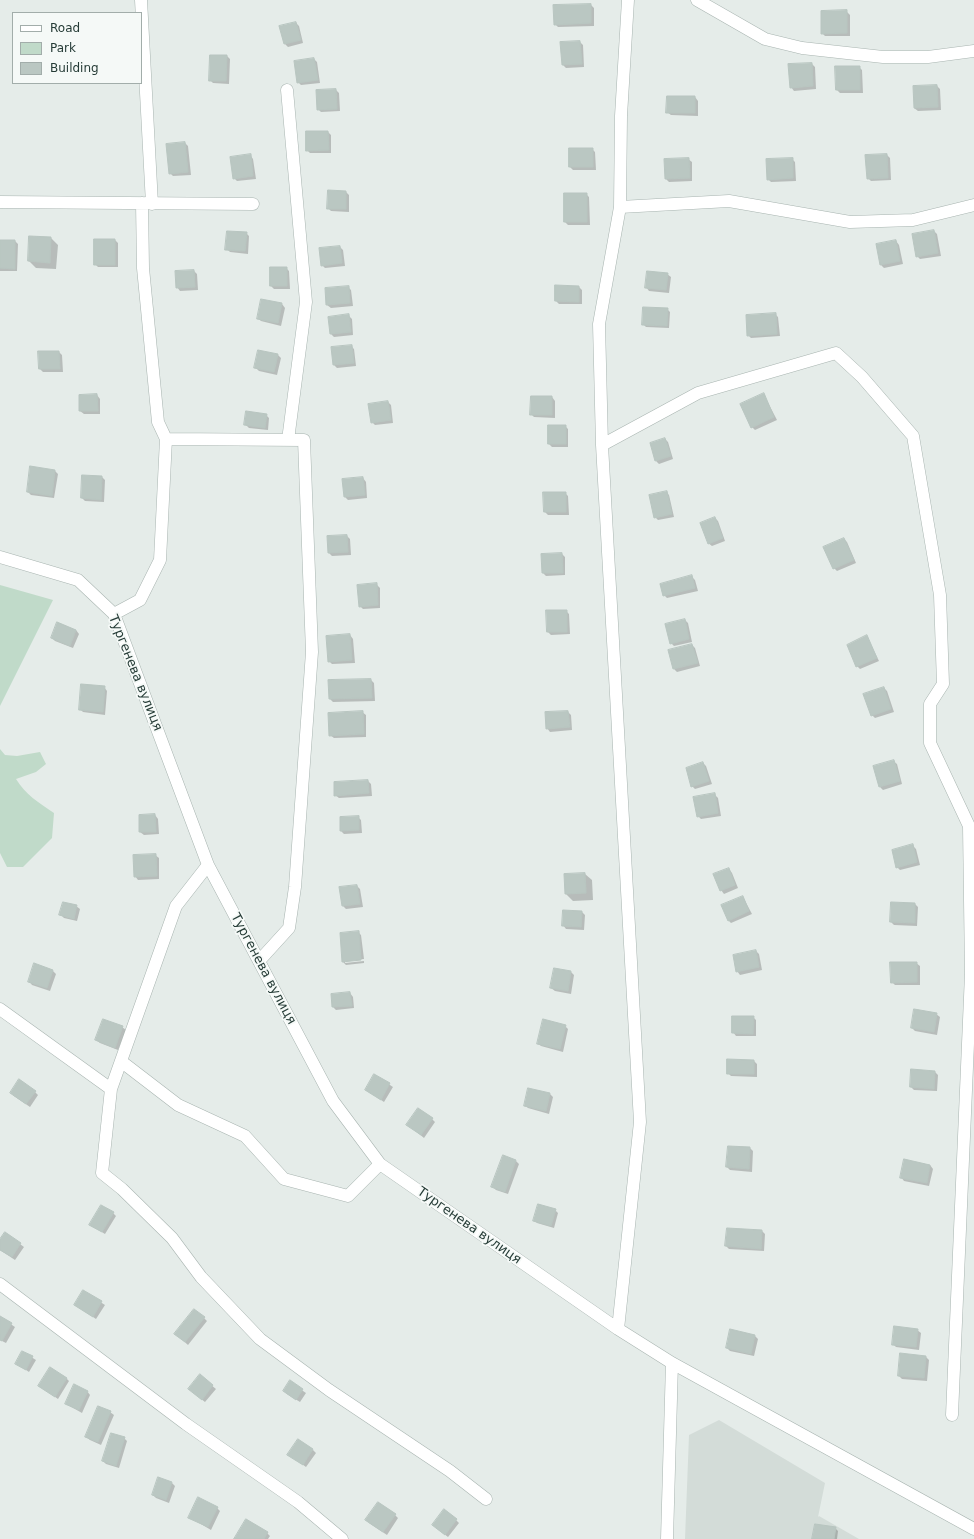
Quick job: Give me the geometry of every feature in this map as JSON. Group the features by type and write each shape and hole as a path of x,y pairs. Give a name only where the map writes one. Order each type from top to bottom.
{"street":[{"path":"141,0 141,12"},
{"path":"618,1329 640,1122 602,445 599,324 620,207 621,116 628,0"},
{"path":"697,0 765,39 802,48 883,57 928,57 974,51"},
{"path":"114,614 140,600 160,560 166,439 158,422 157,415 143,268 147,204 142,34"},
{"path":"287,90 306,302 288,440"},
{"path":"620,207 729,201 850,222 913,220 974,205"},
{"path":"0,202 253,204"},
{"path":"602,445 698,393 836,353 862,377 913,436 940,595 943,684 930,704 930,743 969,826 971,974 952,1415"},
{"path":"166,439 304,440 312,652 295,887 289,928 259,961"},
{"name":"Тургенева вулиця","path":"0,557 78,580 114,614 208,865 333,1100 380,1164 618,1329 672,1363 974,1529"},
{"path":"208,865 176,906 122,1062 111,1089 102,1173 122,1189 172,1238 202,1277 260,1339 329,1390 450,1471 486,1499"},
{"path":"0,1009 111,1089"},
{"path":"122,1062 178,1105 244,1136 284,1179 348,1196 380,1164"},
{"path":"0,1284 186,1424 298,1502 342,1539"},
{"path":"667,1539 672,1363"}],"shaded area":[{"path":"719,1420 825,1483 818,1517 819,1516 859,1539 685,1539 689,1435"}],"green space":[{"path":"0,585 53,600 0,706"},
{"path":"0,749 5,755 17,756 40,752 46,764 36,772 16,779 28,794 54,813 52,838 23,867 7,867 0,853"}],"building":[{"path":"591,4 591,23 554,25 553,5"},
{"path":"847,10 847,33 821,34 821,11"},
{"path":"296,22 301,40 284,44 279,26"},
{"path":"580,41 582,64 562,65 560,42"},
{"path":"210,55 227,55 226,81 209,81"},
{"path":"314,58 318,80 297,83 294,61"},
{"path":"812,63 813,86 790,88 788,64"},
{"path":"835,66 860,66 860,90 836,90"},
{"path":"937,85 938,107 914,108 913,86"},
{"path":"336,89 337,109 317,110 316,90"},
{"path":"667,96 695,96 695,113 666,113"},
{"path":"306,131 328,131 329,150 306,151"},
{"path":"185,142 188,172 169,174 166,144"},
{"path":"569,148 593,148 593,167 569,167"},
{"path":"251,154 253,176 233,179 230,157"},
{"path":"887,154 888,178 867,179 865,155"},
{"path":"689,158 690,178 665,179 664,159"},
{"path":"793,158 793,178 767,180 766,159"},
{"path":"328,190 346,191 346,209 327,209"},
{"path":"564,193 587,193 587,222 564,222"},
{"path":"934,230 938,253 916,257 912,234"},
{"path":"227,231 247,232 245,251 225,250"},
{"path":"29,236 51,237 50,263 28,261"},
{"path":"94,239 115,239 115,265 94,265"},
{"path":"0,240 15,240 15,269 0,268"},
{"path":"896,240 900,261 880,265 876,244"},
{"path":"340,246 342,263 321,266 319,248"},
{"path":"270,267 287,267 287,286 270,286"},
{"path":"194,270 195,287 176,288 175,271"},
{"path":"647,271 668,273 666,290 645,288"},
{"path":"555,285 579,286 579,302 555,301"},
{"path":"349,286 350,303 326,305 325,288"},
{"path":"261,299 282,303 278,323 257,319"},
{"path":"643,307 668,308 667,326 642,325"},
{"path":"776,313 777,334 747,336 746,315"},
{"path":"349,314 351,332 330,334 328,317"},
{"path":"352,345 354,363 333,365 331,347"},
{"path":"258,350 278,354 274,372 254,368"},
{"path":"38,351 59,351 60,369 39,369"},
{"path":"764,393 774,417 751,428 740,404"},
{"path":"97,394 98,411 79,411 79,395"},
{"path":"531,396 552,396 552,415 530,415"},
{"path":"388,401 391,420 371,423 368,404"},
{"path":"246,411 267,414 265,428 244,425"},
{"path":"548,425 566,425 566,444 548,444"},
{"path":"665,438 671,456 655,461 650,443"},
{"path":"30,466 55,470 52,496 27,492"},
{"path":"82,475 102,476 101,500 81,498"},
{"path":"363,477 365,495 344,497 342,479"},
{"path":"667,491 672,514 654,518 649,495"},
{"path":"543,492 566,492 566,512 544,512"},
{"path":"715,517 723,538 708,544 700,523"},
{"path":"347,535 348,552 328,553 327,536"},
{"path":"844,538 854,560 833,569 823,547"},
{"path":"562,553 563,573 542,573 541,554"},
{"path":"692,575 695,588 663,596 660,584"},
{"path":"377,583 378,605 359,607 357,585"},
{"path":"546,610 567,610 567,632 547,632"},
{"path":"685,619 689,639 670,644 665,624"},
{"path":"57,622 76,630 70,646 51,638"},
{"path":"350,634 352,660 328,662 326,636"},
{"path":"867,635 877,658 856,667 847,645"},
{"path":"692,644 698,663 673,669 668,650"},
{"path":"371,679 372,698 329,699 328,680"},
{"path":"81,684 105,686 103,712 79,710"},
{"path":"884,687 891,709 871,716 863,694"},
{"path":"363,711 364,734 329,736 328,713"},
{"path":"568,711 570,727 546,729 545,712"},
{"path":"894,760 900,781 879,787 873,766"},
{"path":"703,762 709,781 691,787 686,768"},
{"path":"368,780 369,793 334,796 334,782"},
{"path":"715,793 718,813 697,817 693,797"},
{"path":"155,814 156,832 139,832 139,815"},
{"path":"359,816 359,830 340,831 340,817"},
{"path":"913,844 917,862 896,868 892,850"},
{"path":"156,854 157,876 134,877 133,855"},
{"path":"729,868 735,885 720,891 713,874"},
{"path":"585,873 586,893 565,894 564,874"},
{"path":"357,885 360,904 342,906 339,887"},
{"path":"743,896 749,911 728,921 721,905"},
{"path":"63,902 77,905 74,919 59,915"},
{"path":"891,902 915,903 915,923 890,922"},
{"path":"563,910 582,911 581,927 562,926"},
{"path":"359,931 361,960 342,962 340,933"},
{"path":"756,950 759,967 736,972 733,955"},
{"path":"890,962 917,962 917,982 891,983"},
{"path":"34,963 53,970 47,988 28,982"},
{"path":"554,968 571,971 568,991 550,988"},
{"path":"350,992 352,1006 332,1007 331,994"},
{"path":"914,1009 937,1013 934,1032 911,1028"},
{"path":"732,1016 754,1016 753,1034 732,1033"},
{"path":"103,1019 123,1026 115,1048 95,1040"},
{"path":"543,1019 566,1025 560,1049 537,1044"},
{"path":"727,1059 754,1060 754,1074 727,1074"},
{"path":"911,1069 935,1071 934,1089 910,1087"},
{"path":"374,1074 390,1083 381,1100 365,1090"},
{"path":"19,1079 36,1091 26,1104 10,1093"},
{"path":"528,1088 550,1093 546,1111 524,1106"},
{"path":"418,1108 433,1118 421,1135 406,1125"},
{"path":"728,1146 750,1147 749,1169 726,1167"},
{"path":"503,1155 516,1160 505,1192 491,1187"},
{"path":"904,1159 930,1165 927,1183 900,1178"},
{"path":"538,1204 556,1209 551,1226 533,1221"},
{"path":"101,1205 114,1212 102,1232 89,1225"},
{"path":"727,1228 762,1230 761,1249 725,1246"},
{"path":"5,1232 21,1243 12,1257 0,1250 0,1239"},
{"path":"83,1290 102,1301 93,1317 74,1305"},
{"path":"194,1309 205,1317 185,1342 174,1334"},
{"path":"0,1316 12,1323 2,1341 0,1340"},
{"path":"894,1326 918,1329 916,1347 892,1345"},
{"path":"730,1329 755,1335 751,1354 726,1348"},
{"path":"22,1351 33,1356 26,1370 15,1364"},
{"path":"900,1353 926,1356 924,1378 898,1376"},
{"path":"50,1367 67,1378 55,1397 38,1386"},
{"path":"200,1374 213,1385 202,1400 188,1389"},
{"path":"290,1380 303,1389 296,1400 283,1391"},
{"path":"74,1384 88,1391 79,1410 65,1404"},
{"path":"98,1406 111,1411 98,1442 85,1437"},
{"path":"111,1433 125,1437 116,1466 102,1461"},
{"path":"298,1439 313,1449 303,1465 287,1455"},
{"path":"158,1477 172,1482 166,1500 152,1495"},
{"path":"198,1497 218,1507 208,1527 188,1518"},
{"path":"378,1502 396,1514 383,1532 365,1520"},
{"path":"444,1509 457,1519 445,1535 432,1525"},
{"path":"246,1519 268,1532 264,1539 234,1539"},
{"path":"815,1524 836,1527 834,1539 812,1539"}]}
